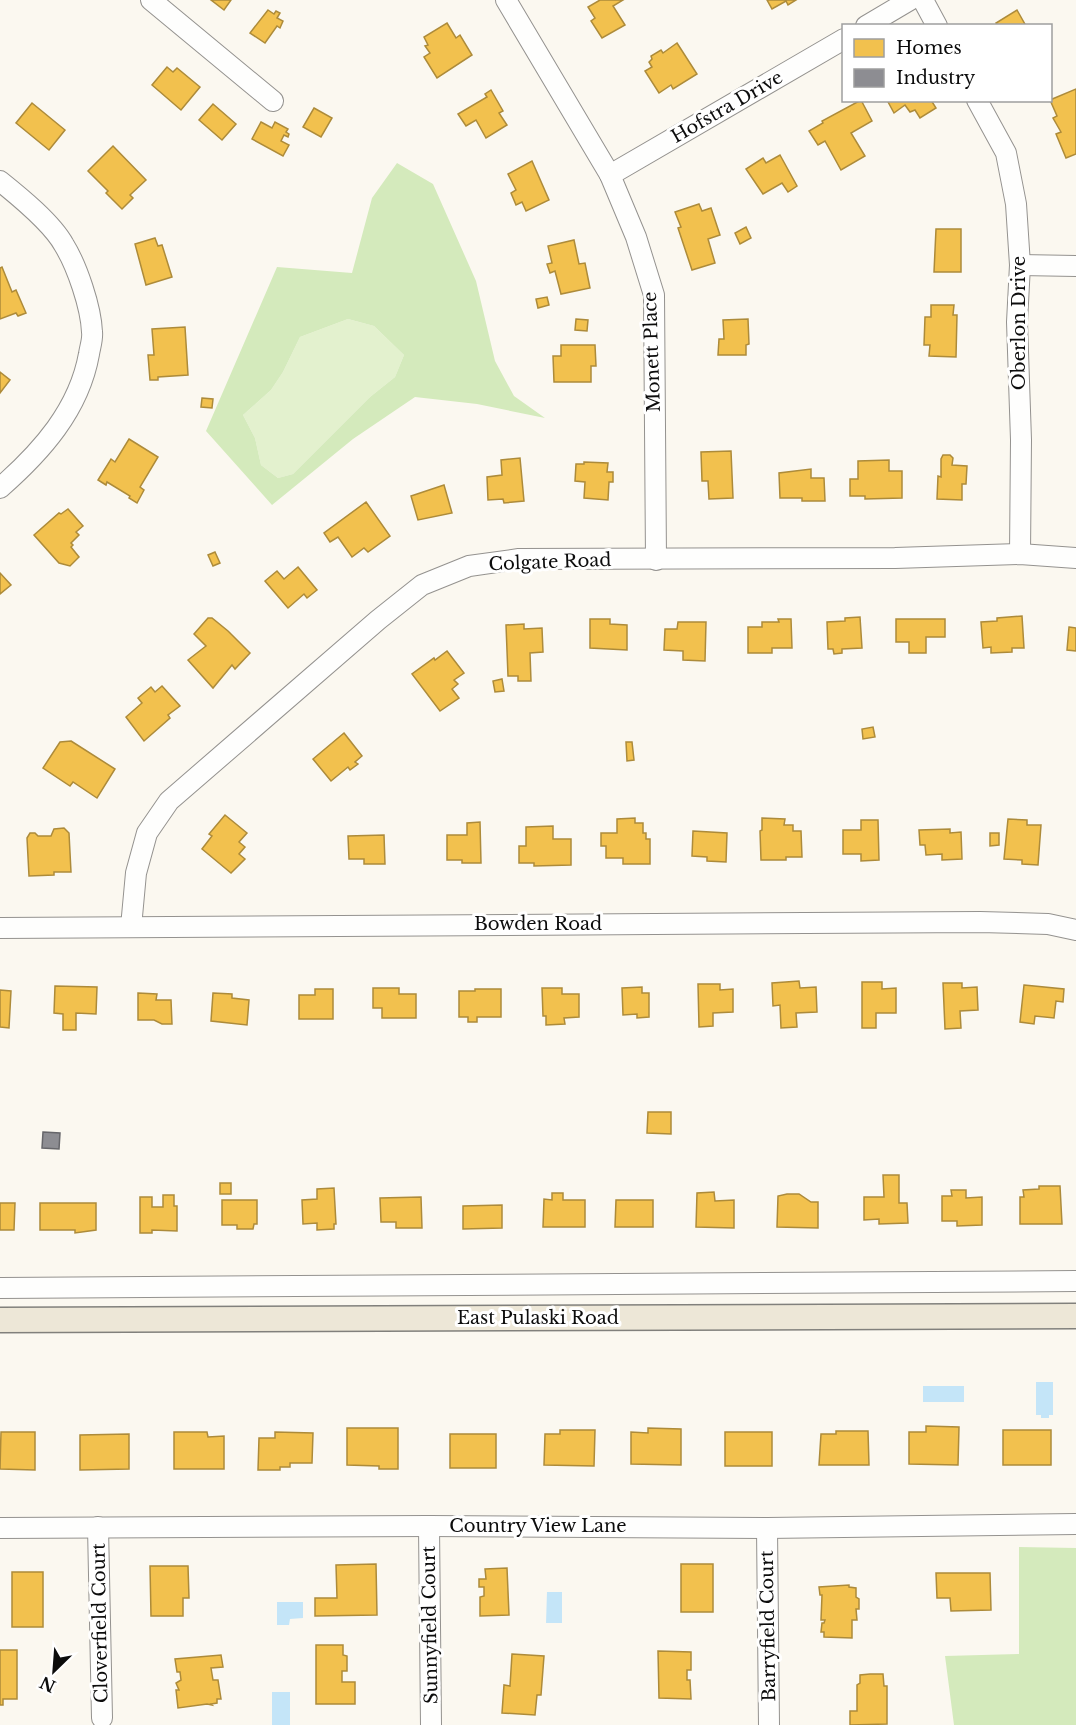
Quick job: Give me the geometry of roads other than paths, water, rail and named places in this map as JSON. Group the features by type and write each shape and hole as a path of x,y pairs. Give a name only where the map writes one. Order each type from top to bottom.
{"main road":[{"name":"East Pulaski Road","path":"0,1320 1076,1316"}],"street":[{"path":"151,0 273,101"},
{"name":"Monett Place","path":"506,0 610,176 636,237 654,295 656,560"},
{"path":"870,24 910,0"},
{"path":"923,0 936,24"},
{"name":"Hofstra Drive","path":"610,176 842,40"},
{"name":"Oberlon Drive","path":"978,102 1006,153 1016,204 1020,265 1017,322 1021,440 1020,554"},
{"path":"0,181 29,205 64,244 82,285 92,332 85,376 60,426 21,470 0,488"},
{"path":"1020,265 1076,266"},
{"name":"Colgate Road","path":"131,927 135,873 147,833 169,801 378,620 422,585 469,566 519,560 1020,554 1076,558"},
{"name":"Bowden Road","path":"0,928 980,922 1048,924 1076,930"},
{"path":"0,1288 1076,1281"},
{"name":"Country View Lane","path":"0,1528 429,1526 767,1528 1076,1524"},
{"name":"Sunnyfield Court","path":"429,1526 431,1725"},
{"name":"Cloverfield Court","path":"98,1527 102,1718"},
{"name":"Barryfield Court","path":"767,1528 769,1725"}],"water":[{"path":"1036,1382 1053,1382 1053,1415 1049,1415 1049,1418 1036,1415"},
{"path":"923,1386 964,1386 964,1402 923,1402"},
{"path":"547,1592 562,1592 562,1623 546,1623"},
{"path":"277,1602 303,1602 303,1618 290,1619 289,1625 277,1625"},
{"path":"272,1692 290,1692 290,1725 272,1725"}]}
